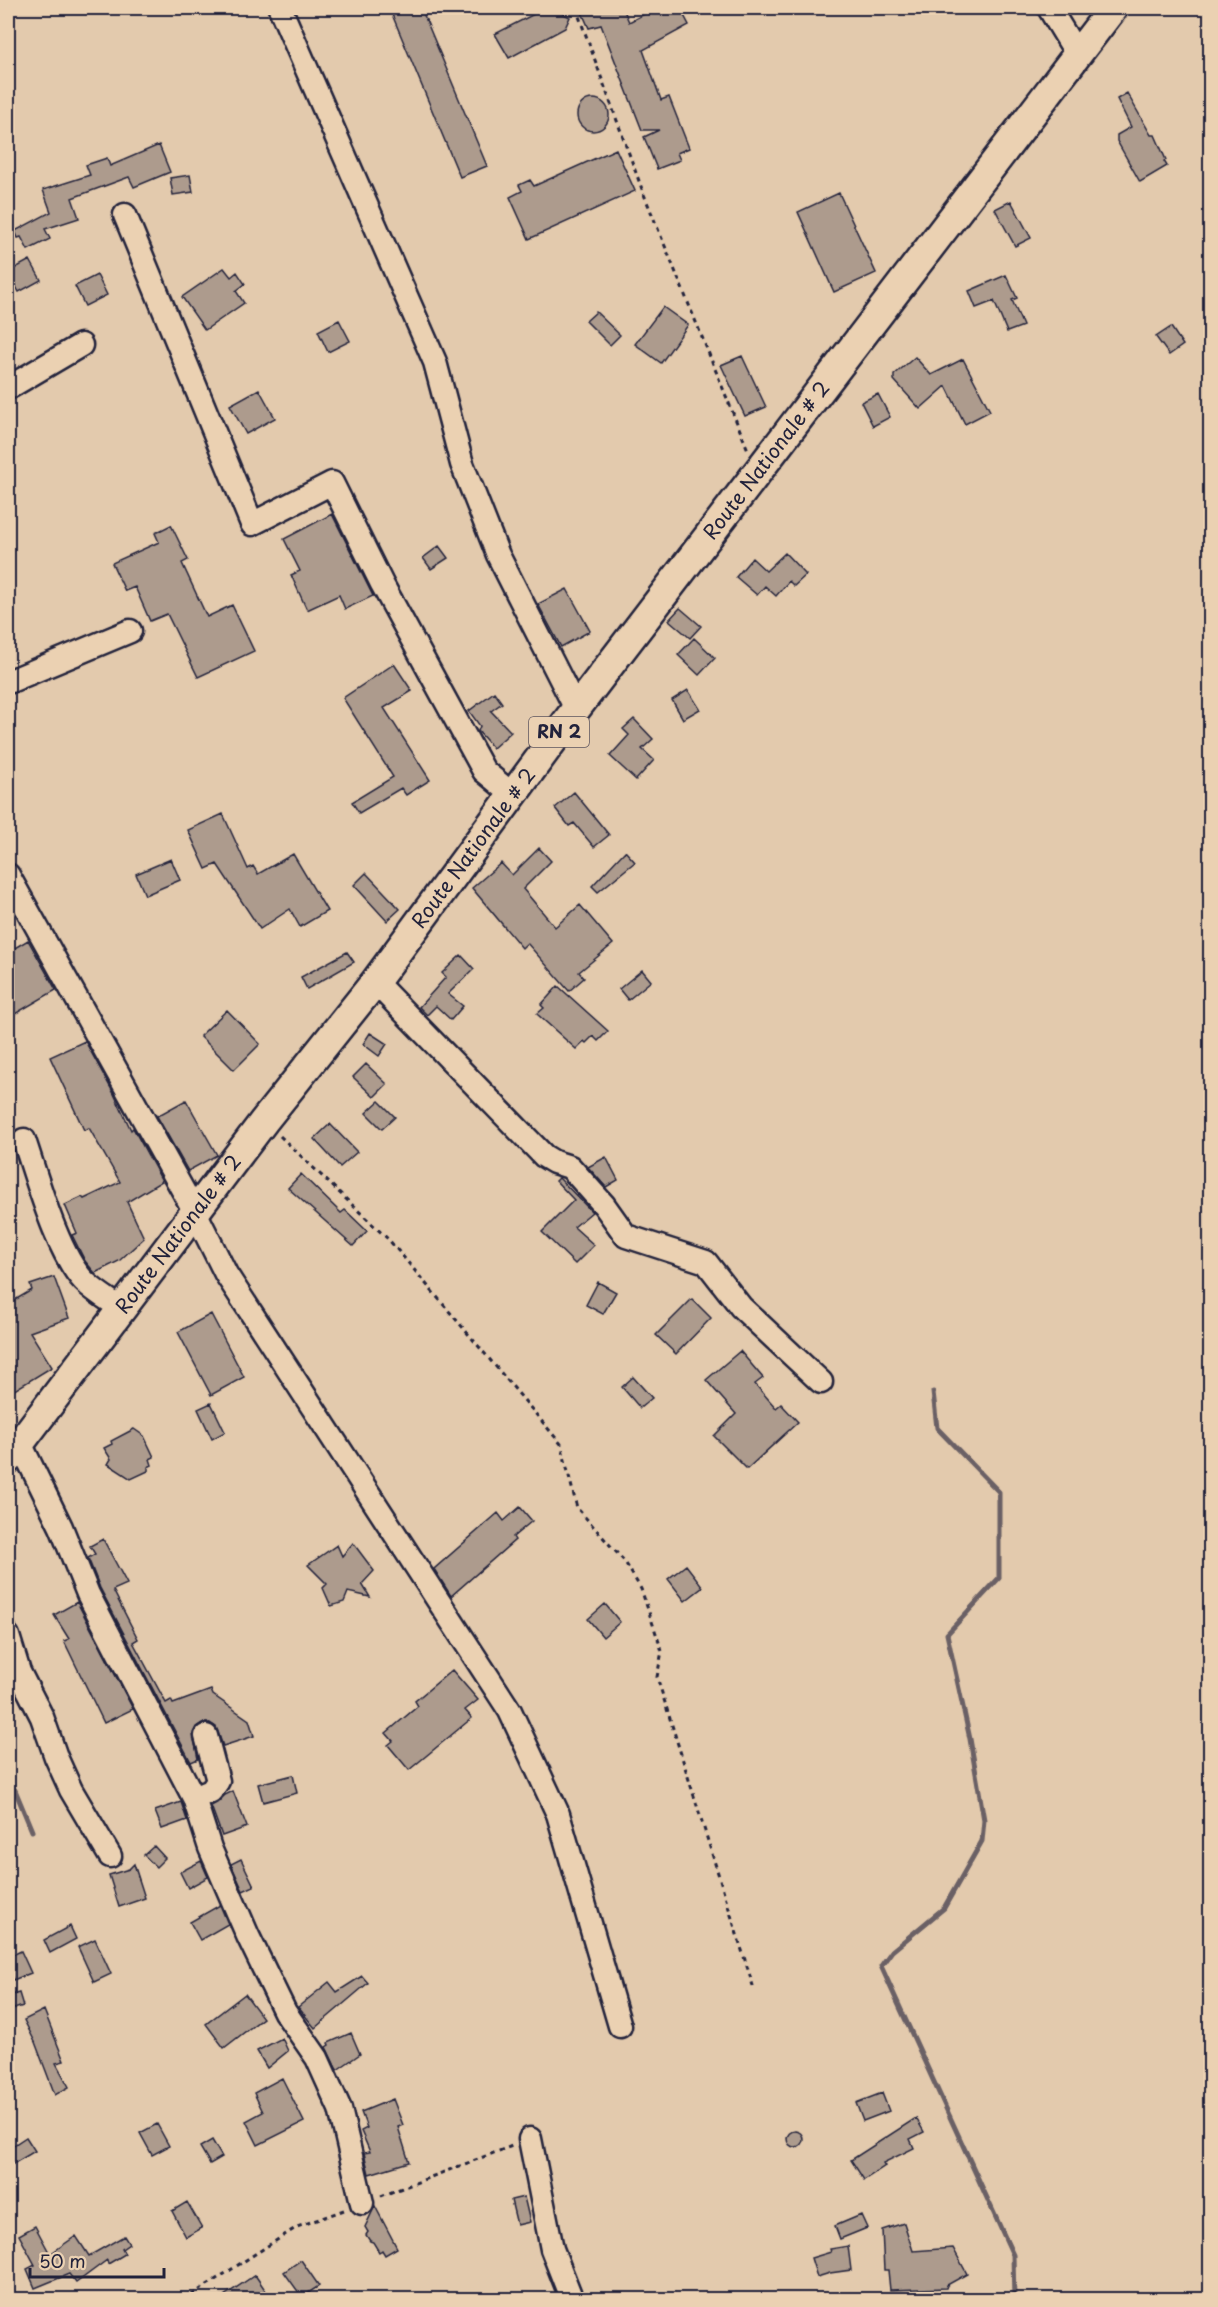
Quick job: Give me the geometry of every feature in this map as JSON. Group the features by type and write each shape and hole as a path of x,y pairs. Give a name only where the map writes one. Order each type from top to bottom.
{"main road":[{"name":"Route Nationale # 2","path":"14,1451 264,1121 375,982 576,709 1113,8"}],"street":[{"path":"280,8 435,362 462,464 498,555 576,709"},
{"path":"1049,8 1077,54"},
{"path":"125,215 252,524 332,483 382,584 484,771 513,795"},
{"path":"8,388 81,345"},
{"path":"8,682 130,631"},
{"path":"8,875 195,1212 226,1274 510,1711 558,1814 620,2026"},
{"path":"375,982 544,1156 570,1167 604,1205 626,1236 706,1262 741,1307 821,1382"},
{"path":"24,1140 49,1215 68,1256 83,1280 122,1309"},
{"path":"14,1451 61,1527 88,1594 194,1798 210,1848 248,1936 285,2012 317,2058 340,2109 363,2203"},
{"path":"8,1636 19,1672 42,1717 71,1790 110,1856"},
{"path":"194,1798 211,1791 218,1781 206,1736"},
{"path":"530,2139 552,2249 572,2300"}],"path":[{"path":"576,8 643,192 757,474"},
{"path":"264,1121 389,1240 561,1444 577,1508 625,1562 641,1589 651,1617 662,1651 657,1677 754,1989"}],"building":[{"path":"402,8 421,8 487,166 460,177 391,12"},
{"path":"580,8 623,8 629,22 656,8 680,8 689,25 643,50 661,100 669,97 689,148 677,153 680,160 657,169 644,137 659,130 642,130 601,25 589,28"},
{"path":"558,11 570,17 565,28 509,58 495,34 538,12"},
{"path":"1127,93 1151,135 1155,135 1167,166 1140,182 1117,141 1117,135 1131,127 1117,99"},
{"path":"593,99 604,104 609,115 604,126 593,131 582,126 577,115 582,104"},
{"path":"159,145 170,172 134,187 129,177 72,198 79,218 45,229 50,239 28,250 21,237 18,238 15,231 51,212 43,190 90,175 86,165 107,158 110,166"},
{"path":"616,149 635,191 529,239 510,197 522,191 519,185 530,180 534,186"},
{"path":"190,175 193,192 173,195 170,178"},
{"path":"839,193 876,273 834,292 798,212"},
{"path":"1011,201 1031,238 1015,246 995,209"},
{"path":"30,260 41,280 19,292 8,272"},
{"path":"224,268 231,277 237,272 245,284 236,291 244,303 205,330 182,297"},
{"path":"97,275 107,295 85,306 75,286"},
{"path":"1006,275 1017,298 1012,300 1023,326 1007,332 994,301 976,308 969,291"},
{"path":"663,307 688,325 661,363 635,344"},
{"path":"596,312 620,335 610,345 586,321"},
{"path":"339,320 350,341 328,352 318,331"},
{"path":"1171,327 1183,345 1169,355 1156,337"},
{"path":"742,356 766,407 745,416 721,365"},
{"path":"915,357 931,375 963,359 990,411 965,424 946,386 920,409 894,380 894,375"},
{"path":"259,389 275,418 246,434 230,405"},
{"path":"878,394 890,417 873,426 861,402"},
{"path":"332,514 373,596 345,609 339,595 307,610 291,575 300,571 284,539"},
{"path":"171,525 188,560 182,563 207,617 232,605 254,651 198,677 167,614 150,621 135,587 125,591 112,563 159,542 155,533"},
{"path":"439,546 448,558 431,569 423,558"},
{"path":"785,553 806,575 794,586 789,581 776,596 765,586 757,595 736,577 752,558 766,571"},
{"path":"567,589 590,631 561,647 538,604"},
{"path":"680,608 701,626 690,638 669,620"},
{"path":"694,638 715,658 699,675 678,655"},
{"path":"394,664 412,691 384,708 430,780 406,795 401,788 359,813 352,802 393,777 343,698"},
{"path":"688,690 700,709 683,719 672,700"},
{"path":"494,692 502,703 491,711 511,732 493,748 478,731 480,726 469,711"},
{"path":"634,719 653,739 642,749 654,760 636,780 610,756 629,735 623,729"},
{"path":"574,792 609,835 594,847 574,823 569,826 555,808"},
{"path":"223,814 248,869 253,866 258,874 293,854 327,911 300,927 290,909 260,929 217,864 206,869 188,830"},
{"path":"539,848 551,861 523,889 555,927 580,905 613,944 579,972 584,978 569,991 527,943 522,948 472,888 501,863 512,875"},
{"path":"625,851 635,862 598,892 592,886"},
{"path":"171,859 180,880 145,895 136,874"},
{"path":"366,873 400,909 387,921 354,885"},
{"path":"28,940 56,990 8,1018 8,952"},
{"path":"347,952 354,962 307,989 301,977"},
{"path":"461,955 474,969 448,994 463,1006 451,1020 436,1006 427,1015 419,1007 446,977 442,973"},
{"path":"642,970 651,981 628,1000 619,989"},
{"path":"558,986 608,1031 598,1041 593,1036 576,1049 537,1014 544,1008 541,1005"},
{"path":"227,1010 260,1044 234,1070 200,1036"},
{"path":"370,1033 387,1044 379,1056 363,1044"},
{"path":"85,1041 131,1130 133,1128 162,1181 127,1202 144,1238 119,1261 95,1273 85,1261 72,1235 77,1233 65,1205 120,1182 89,1128 84,1130 50,1057"},
{"path":"366,1064 387,1084 374,1097 353,1077"},
{"path":"186,1100 217,1155 188,1171 157,1116"},
{"path":"379,1101 395,1117 382,1129 366,1113"},
{"path":"330,1124 357,1152 340,1167 314,1139"},
{"path":"606,1157 618,1180 606,1187 588,1167"},
{"path":"301,1174 341,1213 345,1210 367,1231 353,1246 288,1188"},
{"path":"559,1178 592,1212 574,1227 594,1245 575,1264 542,1232 574,1200 556,1181"},
{"path":"54,1277 69,1318 30,1332 52,1367 8,1394 8,1304 32,1290 30,1285"},
{"path":"598,1282 616,1292 603,1314 586,1305"},
{"path":"692,1299 711,1318 676,1354 656,1335"},
{"path":"211,1314 244,1377 211,1395 178,1332"},
{"path":"740,1351 763,1378 755,1384 776,1408 781,1404 798,1422 747,1469 714,1436 736,1414 706,1380"},
{"path":"633,1377 652,1398 640,1408 622,1387"},
{"path":"211,1403 225,1432 212,1439 198,1409"},
{"path":"134,1429 144,1436 154,1457 150,1459 152,1465 148,1467 148,1471 131,1479 108,1464 111,1459 104,1448 112,1444 111,1441"},
{"path":"520,1507 532,1521 513,1537 515,1540 451,1596 434,1569 498,1513 504,1521"},
{"path":"103,1539 127,1584 113,1590 138,1639 133,1642 166,1703 171,1700 173,1704 211,1690 213,1695 249,1720 254,1736 223,1746 216,1727 210,1723 202,1723 193,1733 198,1759 191,1762 100,1588 88,1558 95,1554 90,1546"},
{"path":"353,1543 374,1571 362,1584 370,1597 348,1592 344,1602 331,1606 323,1588 327,1584 308,1565 337,1545 342,1556"},
{"path":"686,1565 703,1587 685,1601 668,1579"},
{"path":"77,1602 133,1709 104,1723 64,1641 69,1639 54,1615"},
{"path":"605,1604 620,1622 603,1637 588,1619"},
{"path":"8,1609 10,1609 16,1625 8,1623"},
{"path":"452,1670 478,1700 465,1710 472,1718 409,1770 388,1745 393,1741 386,1733 418,1706 415,1701"},
{"path":"293,1775 297,1793 263,1802 258,1784"},
{"path":"233,1791 247,1827 222,1836 211,1806"},
{"path":"181,1802 187,1820 162,1829 155,1811"},
{"path":"154,1846 165,1858 156,1867 144,1855"},
{"path":"241,1859 254,1886 243,1891 231,1864"},
{"path":"201,1861 208,1877 188,1888 180,1872"},
{"path":"134,1864 145,1898 119,1907 109,1875 129,1869"},
{"path":"220,1905 228,1924 200,1940 190,1922"},
{"path":"70,1926 76,1939 50,1953 44,1940"},
{"path":"95,1939 111,1974 94,1982 78,1947"},
{"path":"21,1951 31,1973 13,1980 8,1968 8,1957"},
{"path":"362,1976 368,1983 315,2028 298,2007 329,1982 337,1992"},
{"path":"19,1993 23,2006 8,2011 8,1996"},
{"path":"245,1994 263,2018 224,2048 206,2024"},
{"path":"44,2010 64,2061 56,2063 69,2087 55,2095 24,2020"},
{"path":"351,2033 360,2054 337,2070 326,2047 328,2043"},
{"path":"282,2038 288,2051 267,2068 257,2051"},
{"path":"282,2078 304,2122 258,2145 246,2121 263,2112 254,2093"},
{"path":"882,2093 889,2111 863,2121 856,2103"},
{"path":"393,2099 403,2125 398,2127 409,2162 369,2174 364,2153 370,2152 361,2131 367,2128 361,2112"},
{"path":"916,2118 924,2132 910,2139 914,2148 883,2163 885,2166 864,2180 851,2160"},
{"path":"157,2124 169,2146 152,2155 140,2133"},
{"path":"795,2131 801,2133 803,2139 801,2145 795,2147 789,2145 787,2139 789,2133"},
{"path":"26,2137 35,2151 8,2167 8,2149"},
{"path":"212,2140 222,2157 210,2164 200,2147"},
{"path":"524,2197 530,2222 517,2225 511,2200"},
{"path":"187,2202 202,2228 186,2237 172,2211"},
{"path":"375,2206 397,2248 385,2255 382,2250 379,2252 366,2235 368,2232 365,2227"},
{"path":"861,2215 867,2228 840,2239 835,2226"},
{"path":"904,2223 913,2251 953,2248 967,2274 947,2285 946,2288 890,2290 888,2270 884,2270 882,2230"},
{"path":"35,2226 50,2254 76,2236 89,2256 124,2236 129,2244 122,2249 125,2254 108,2264 107,2260 76,2283 69,2274 35,2288 27,2269 35,2265 19,2235"},
{"path":"848,2246 851,2270 817,2277 811,2258 831,2252 830,2249"},
{"path":"301,2260 319,2286 302,2297 284,2272"},
{"path":"255,2275 268,2294 260,2300 218,2300"}],"waterway":[{"path":"933,1392 937,1428 999,1492 999,1578 947,1634 970,1739 984,1820 982,1841 944,1908 892,1951 881,1966 1013,2255 1014,2300"},
{"path":"8,1786 15,1790 32,1831"}]}
